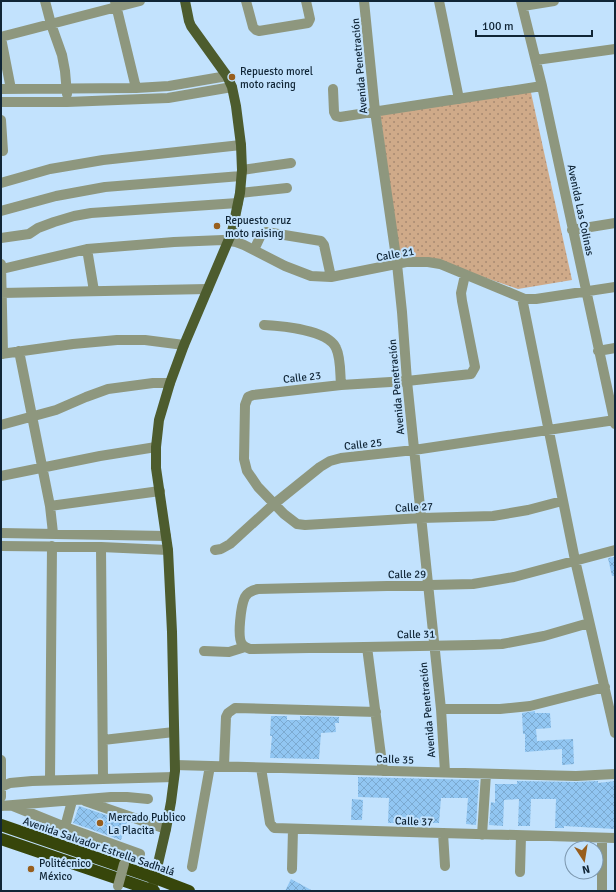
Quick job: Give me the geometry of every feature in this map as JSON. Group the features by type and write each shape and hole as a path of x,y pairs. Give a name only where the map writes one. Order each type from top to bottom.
{"highway":[{"name":"Avenida Salvador Estrella Sadhalá","path":"1,825 189,891"},
{"path":"1,839 153,891"}],"main road":[{"path":"153,891 166,829 175,764 172,632 168,550 156,468 156,447 160,420 170,383 184,345 232,232 240,192 242,173 241,145 232,87 227,76 191,26 185,1"}],"street":[{"path":"45,1 62,55 65,71 67,102"},
{"path":"140,1 116,4 1,38 6,89 136,88 169,86 227,76"},
{"path":"246,1 253,27 259,31 308,24 310,19 306,1"},
{"name":"Avenida Penetración","path":"364,1 376,111 397,264 407,381 441,709 445,772"},
{"path":"439,1 459,99"},
{"path":"522,4 554,1"},
{"path":"116,4 136,88"},
{"name":"Avenida Las Colinas","path":"522,4 542,86 572,230 587,291 598,350 615,421"},
{"path":"536,60 615,49"},
{"path":"332,89 334,112 336,116 344,116 542,86"},
{"path":"1,102 67,102 168,98 232,87"},
{"path":"1,120 3,151"},
{"path":"1,183 50,169 103,160 241,145"},
{"path":"1,211 56,196 105,187 242,173 291,163"},
{"path":"240,192 287,188"},
{"path":"1,238 29,234 47,224 80,215 238,203"},
{"path":"572,230 615,223"},
{"path":"254,250 261,235 266,232 321,242 324,246 331,277"},
{"path":"184,345 158,341 132,340 73,344 2,354 1,267 87,249 182,241 228,240"},
{"name":"Calle 21","path":"228,240 254,250 306,275 316,277 331,277 397,264 421,261 434,263 522,298 536,298 615,287"},
{"path":"87,249 94,291"},
{"name":"Calle 23","path":"274,504 258,487 247,471 244,463 246,400 248,397 253,395 341,385 407,381 471,374 474,372 475,367 461,293 465,275"},
{"path":"2,293 208,290"},
{"path":"522,298 562,501 615,733"},
{"path":"264,325 279,326 309,332 322,336 332,343 338,353 341,385"},
{"path":"598,350 615,348"},
{"path":"19,351 43,467 53,533"},
{"path":"1,425 62,408 108,389 153,383 170,383"},
{"name":"Calle 25","path":"215,550 221,549 230,544 274,504 320,467 330,461 341,458 414,450 615,421"},
{"path":"1,476 100,456 156,447"},
{"path":"50,506 160,491"},
{"name":"Calle 27","path":"274,504 290,520 297,524 305,525 421,518 493,516 528,510 562,501"},
{"path":"1,533 166,536"},
{"path":"1,546 101,547 168,550"},
{"path":"50,780 52,546"},
{"path":"101,547 103,778"},
{"name":"Calle 29","path":"244,645 239,635 242,606 245,598 254,590 473,584 514,577 615,550"},
{"name":"Calle 31","path":"204,651 229,652 244,645 250,649 502,644 544,636 589,623"},
{"path":"367,647 383,771"},
{"path":"441,709 500,709 530,706 605,687"},
{"path":"224,766 226,717 228,713 235,708 376,712"},
{"path":"102,740 174,732"},
{"path":"1,760 1,797"},
{"name":"Calle 35","path":"175,764 261,768 486,774 576,776 615,774"},
{"path":"192,867 210,766"},
{"name":"Calle 37","path":"261,768 270,823 274,828 615,838"},
{"path":"482,835 486,774"},
{"path":"2,787 5,784 13,782 103,778 174,777"},
{"path":"6,805 117,797 148,799"},
{"path":"77,800 166,829"},
{"path":"65,827 77,800"},
{"path":"6,805 140,854"},
{"path":"292,869 293,828"},
{"path":"443,834 445,866"},
{"path":"520,872 521,836"},
{"path":"602,838 602,891"},
{"path":"118,886 124,864"}],"shaded area":[{"path":"530,88 572,280 518,289 428,258 400,260 380,113"}],"building":[{"path":"615,557 615,576 612,576 608,558"},
{"path":"535,711 535,713 550,713 551,728 536,729 537,741 573,739 574,764 562,765 562,749 525,752 525,734 523,734 522,713"},
{"path":"271,716 287,716 287,720 300,720 300,716 339,717 339,723 335,723 336,732 321,733 319,759 270,758 272,736 270,736"},
{"path":"358,777 479,780 476,825 466,824 468,798 441,798 439,823 388,823 389,798 358,797"},
{"path":"517,781 598,781 598,783 615,781 615,829 564,826 564,828 555,828 556,799 531,799 530,826 518,826 519,799 504,800 503,826 489,825 491,802 495,803 495,784 517,784"},
{"path":"352,799 363,800 362,820 351,820"},
{"name":"Mercado Publico La Placita","path":"79,806 127,822 121,840 73,823"},
{"path":"291,879 313,891 285,891"}],"place":[{"name":"Repuesto morel moto racing","path":"232,77"},
{"name":"Repuesto cruz moto raising","path":"217,226"},
{"name":"Mercado Publico La Placita","path":"100,823"},
{"name":"Politécnico México","path":"31,869"}]}
